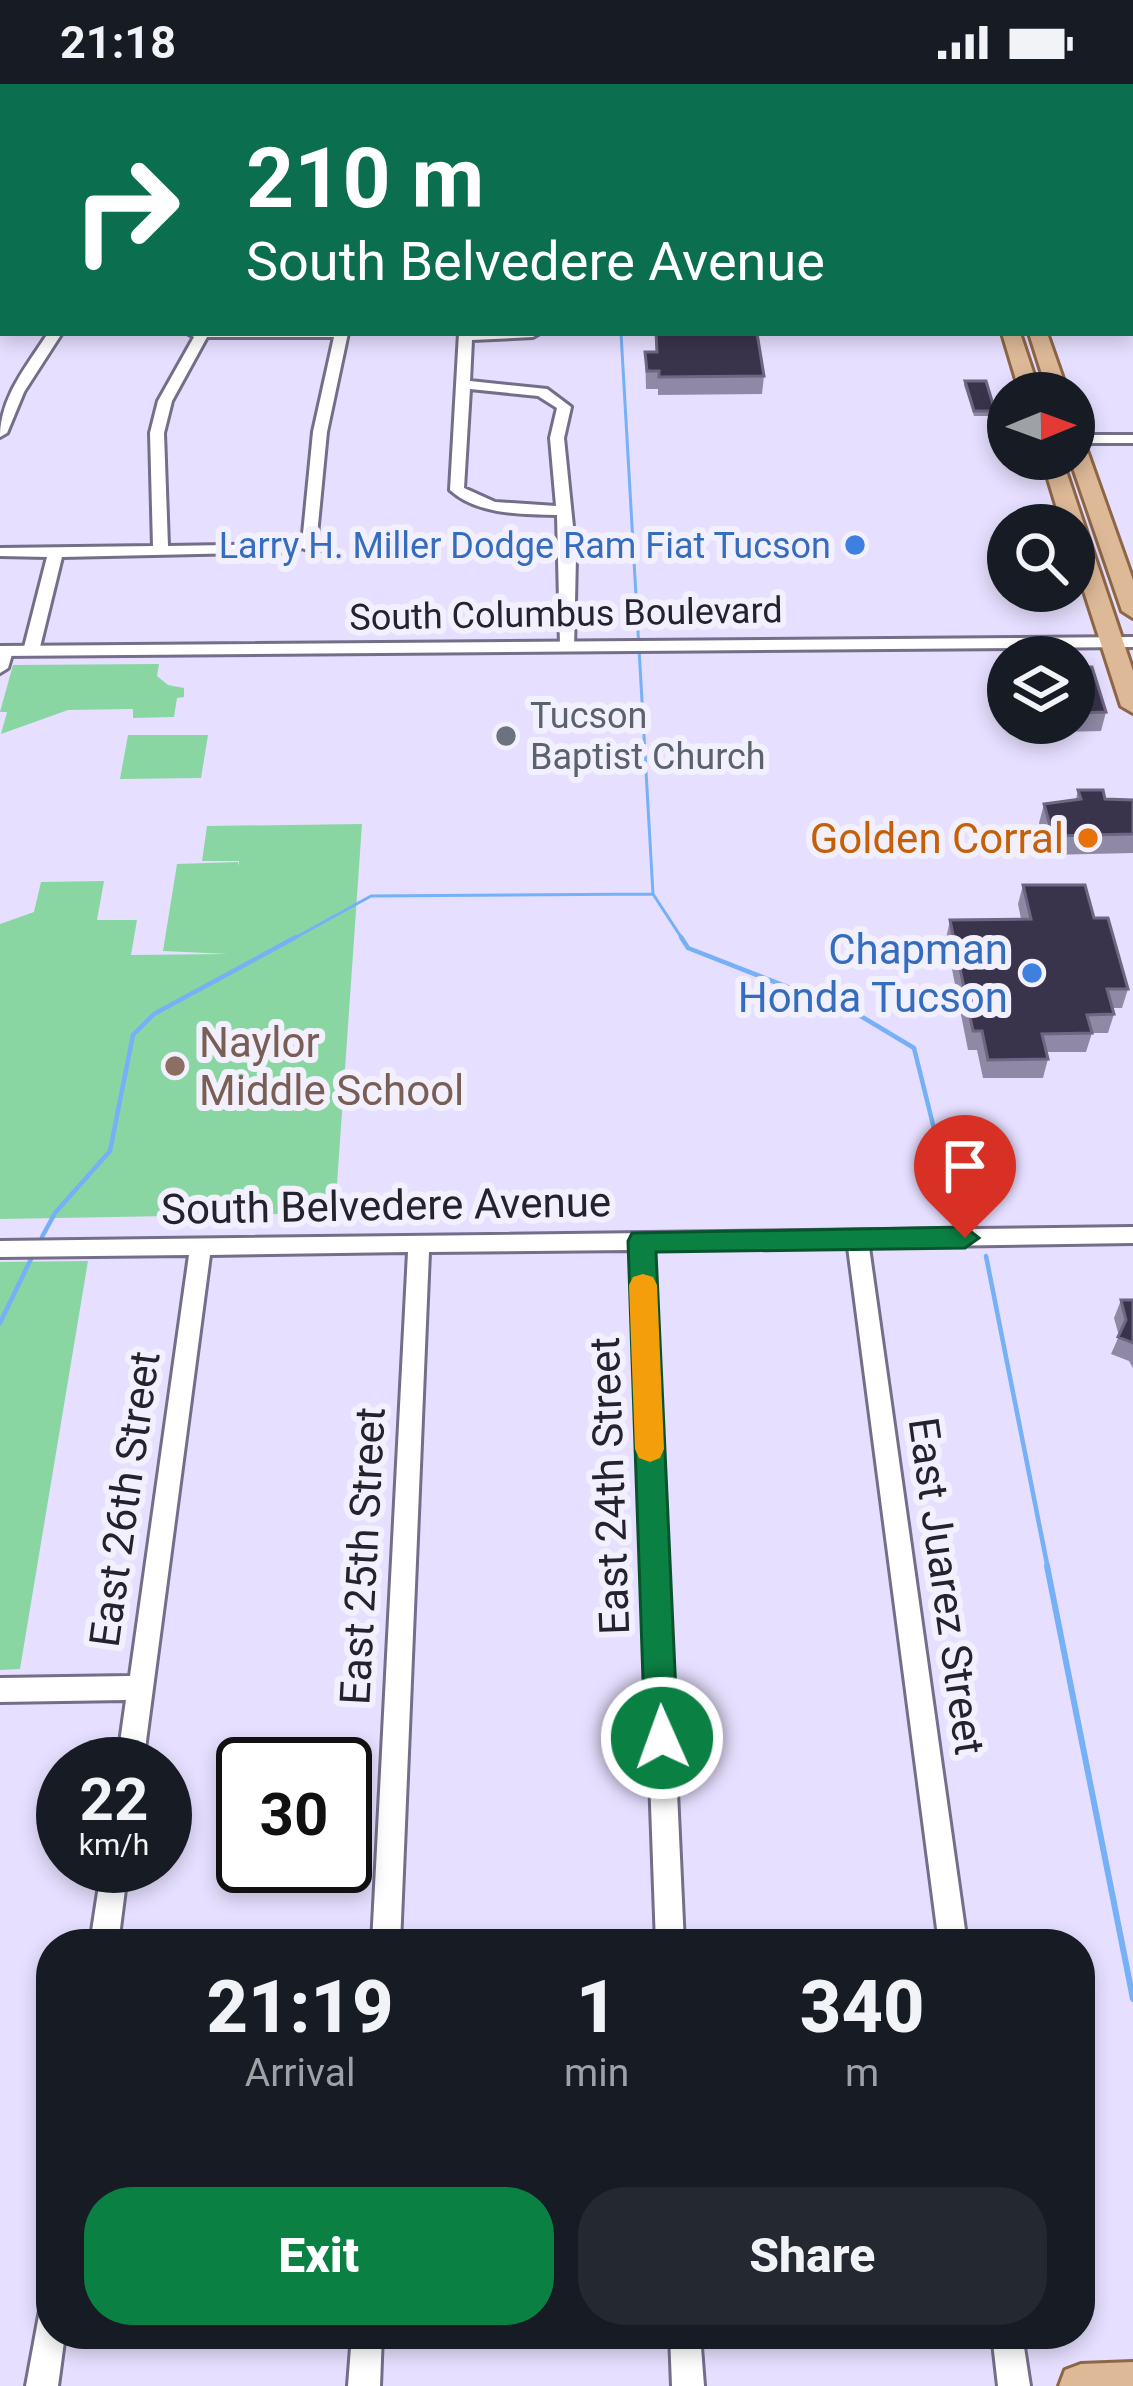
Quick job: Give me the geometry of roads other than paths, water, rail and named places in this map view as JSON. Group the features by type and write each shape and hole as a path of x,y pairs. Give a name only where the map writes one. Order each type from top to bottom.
{"main road":[{"path":"1012,336 1023,372"},
{"path":"1039,336 1051,372"},
{"path":"1088,480 1133,611"},
{"path":"1095,576 1123,642 1133,706"},
{"path":"1081,2386 1133,2384"}],"street":[{"path":"0,433 17,392 54,336"},
{"path":"160,551 157,433 165,401 197,336"},
{"path":"0,553 309,546 320,432 340,336"},
{"path":"466,336 457,490 467,499 489,504 565,511"},
{"path":"465,386 542,392 561,403 565,413 557,438 557,472 565,511 572,646"},
{"path":"1095,441 1133,440"},
{"path":"31,651 56,553"},
{"name":"South Columbus Boulevard","path":"2,657 31,651 1123,642"},
{"name":"South Belvedere Avenue","path":"0,1249 1133,1235"},
{"name":"East Juarez Street","path":"857,1238 951,1929"},
{"name":"East 24th Street","path":"641,1241 669,1929"},
{"name":"East 25th Street","path":"387,1929 419,1244"},
{"name":"East 26th Street","path":"134,1737 201,1246"},
{"path":"0,1690 141,1688"},
{"path":"106,1929 112,1893"},
{"path":"42,2386 47,2349"},
{"path":"364,2386 366,2349"},
{"path":"687,2349 688,2386"},
{"path":"1009,2349 1014,2386"}],"waterway":[{"path":"621,336 653,894"},
{"path":"291,940 371,896 653,894"},
{"path":"653,894 683,940"},
{"path":"42,1237 55,1213 110,1151 133,1035 154,1014 296,937"},
{"path":"681,937 688,948 859,1015 914,1048 941,1157 976,1227"},
{"path":"986,1256 1048,1569"},
{"path":"0,1323 31,1259"},
{"path":"1047,1566 1133,1999"}],"place":[{"name":"Larry H. Miller Dodge Ram Fiat Tucson","path":"855,545"},
{"name":"Tucson Baptist Church","path":"506,736"},
{"name":"Golden Corral","path":"1088,838"},
{"name":"Chapman Honda Tucson","path":"1032,973"},
{"name":"Naylor Middle School","path":"175,1066"}]}
